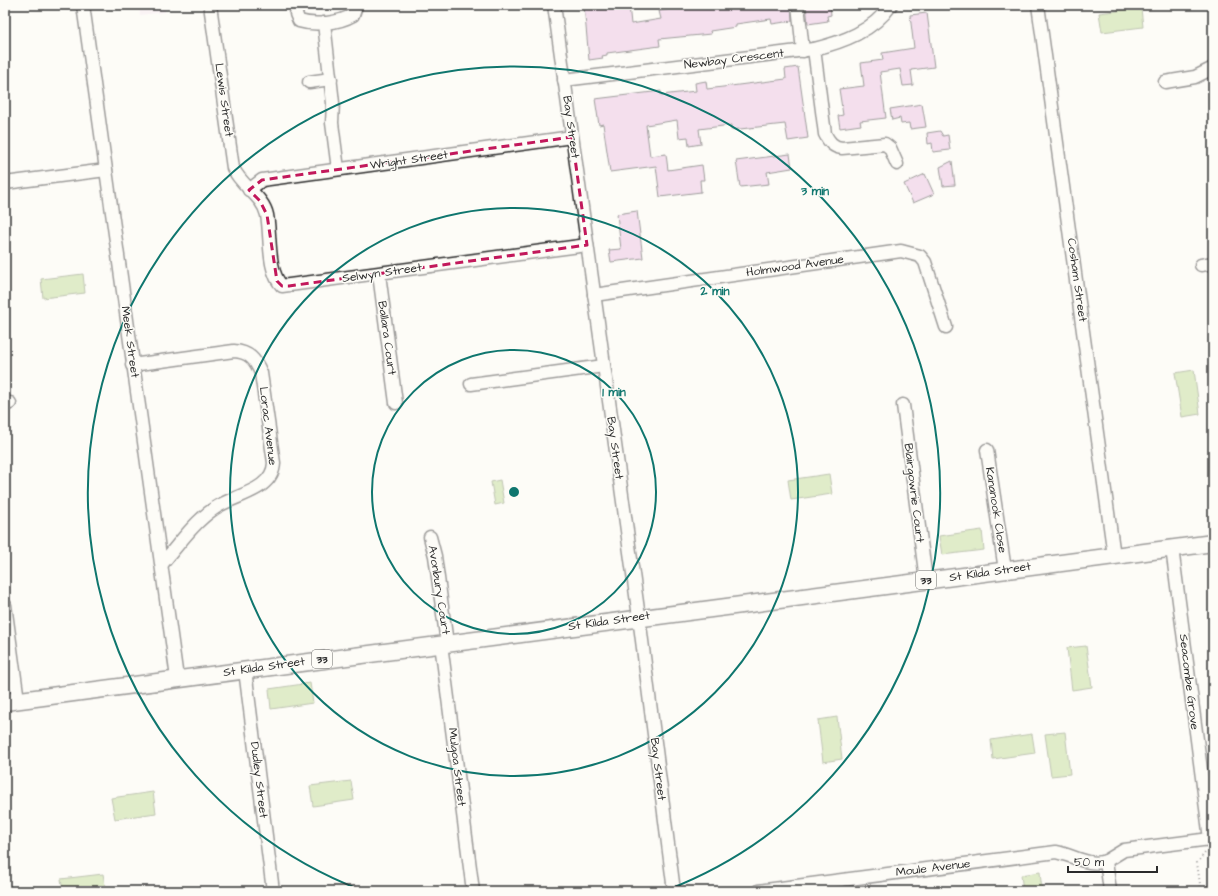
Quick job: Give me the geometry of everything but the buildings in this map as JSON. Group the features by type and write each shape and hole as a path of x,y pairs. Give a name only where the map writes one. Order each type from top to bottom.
{"main road":[{"name":"St Kilda Street","path":"12,701 639,617 1213,543"}],"street":[{"name":"Meek Street","path":"83,5 132,365 162,564 177,678"},
{"name":"Lewis Street","path":"210,5 233,168 241,182 249,190"},
{"name":"Bay Street","path":"554,5 639,617 674,891"},
{"path":"798,5 825,134 828,141 836,147 842,148 885,144 890,148 896,164"},
{"name":"Newbay Crescent","path":"564,80 808,50 835,44 858,35 874,23 891,5"},
{"name":"Cosham Street","path":"1038,5 1114,556"},
{"path":"296,14 299,21 324,23 348,18 353,15 356,6"},
{"path":"324,23 331,79 333,103 332,123 338,169"},
{"path":"1166,82 1195,77 1213,68"},
{"path":"309,82 331,79"},
{"name":"Wright Street","path":"249,190 262,180 572,137"},
{"path":"5,183 106,170"},
{"name":"Selwyn Street","path":"249,190 260,201 267,215 274,275 282,286 587,245"},
{"name":"Holmwood Avenue","path":"594,295 901,251 920,256 925,262 946,327"},
{"name":"Ballara Court","path":"378,274 396,403"},
{"name":"Lorac Avenue","path":"132,365 234,351 250,355 257,364 261,373 274,472 269,479 260,486 216,507 199,522 162,564"},
{"path":"471,384 604,366"},
{"name":"Blairgowrie Court","path":"903,405 926,580"},
{"name":"Kananook Close","path":"987,450 1005,570"},
{"name":"Avonbury Court","path":"430,537 435,556 444,643"},
{"name":"Seacombe Grove","path":"1106,861 1124,850 1211,841 1172,548"},
{"path":"5,605 12,701"},
{"name":"Mulgoa Street","path":"444,643 473,891"},
{"name":"Dudley Street","path":"245,670 273,891"},
{"name":"Moule Avenue","path":"758,891 1056,852 1098,864 1106,861"},
{"path":"1106,861 1110,891"}],"path":[{"path":"1198,863 1201,891"}],"highlighted area":[{"path":"572,137 587,245 289,286 282,286 277,281 267,215 260,201 249,190 262,180"}],"shaded area":[{"path":"139,5 165,5 165,12 140,15"}],"green space":[{"path":"1141,8 1143,27 1102,32 1099,13"},
{"path":"83,274 85,293 43,298 41,279"},
{"path":"1194,370 1200,414 1182,417 1175,373"},
{"path":"829,474 832,494 791,500 788,480"},
{"path":"500,480 504,503 495,505 491,482"},
{"path":"982,530 984,550 942,555 939,536"},
{"path":"1086,646 1092,687 1072,690 1067,648"},
{"path":"310,683 313,703 271,709 269,689"},
{"path":"837,717 842,759 823,762 818,720"},
{"path":"1065,732 1070,774 1051,776 1045,734"},
{"path":"1032,734 1035,753 993,759 991,740"},
{"path":"351,781 354,800 313,806 310,786"},
{"path":"153,792 156,813 115,819 111,798"},
{"path":"1040,872 1042,891 1023,891 1021,875"},
{"path":"103,874 106,891 63,891 61,879"}]}
